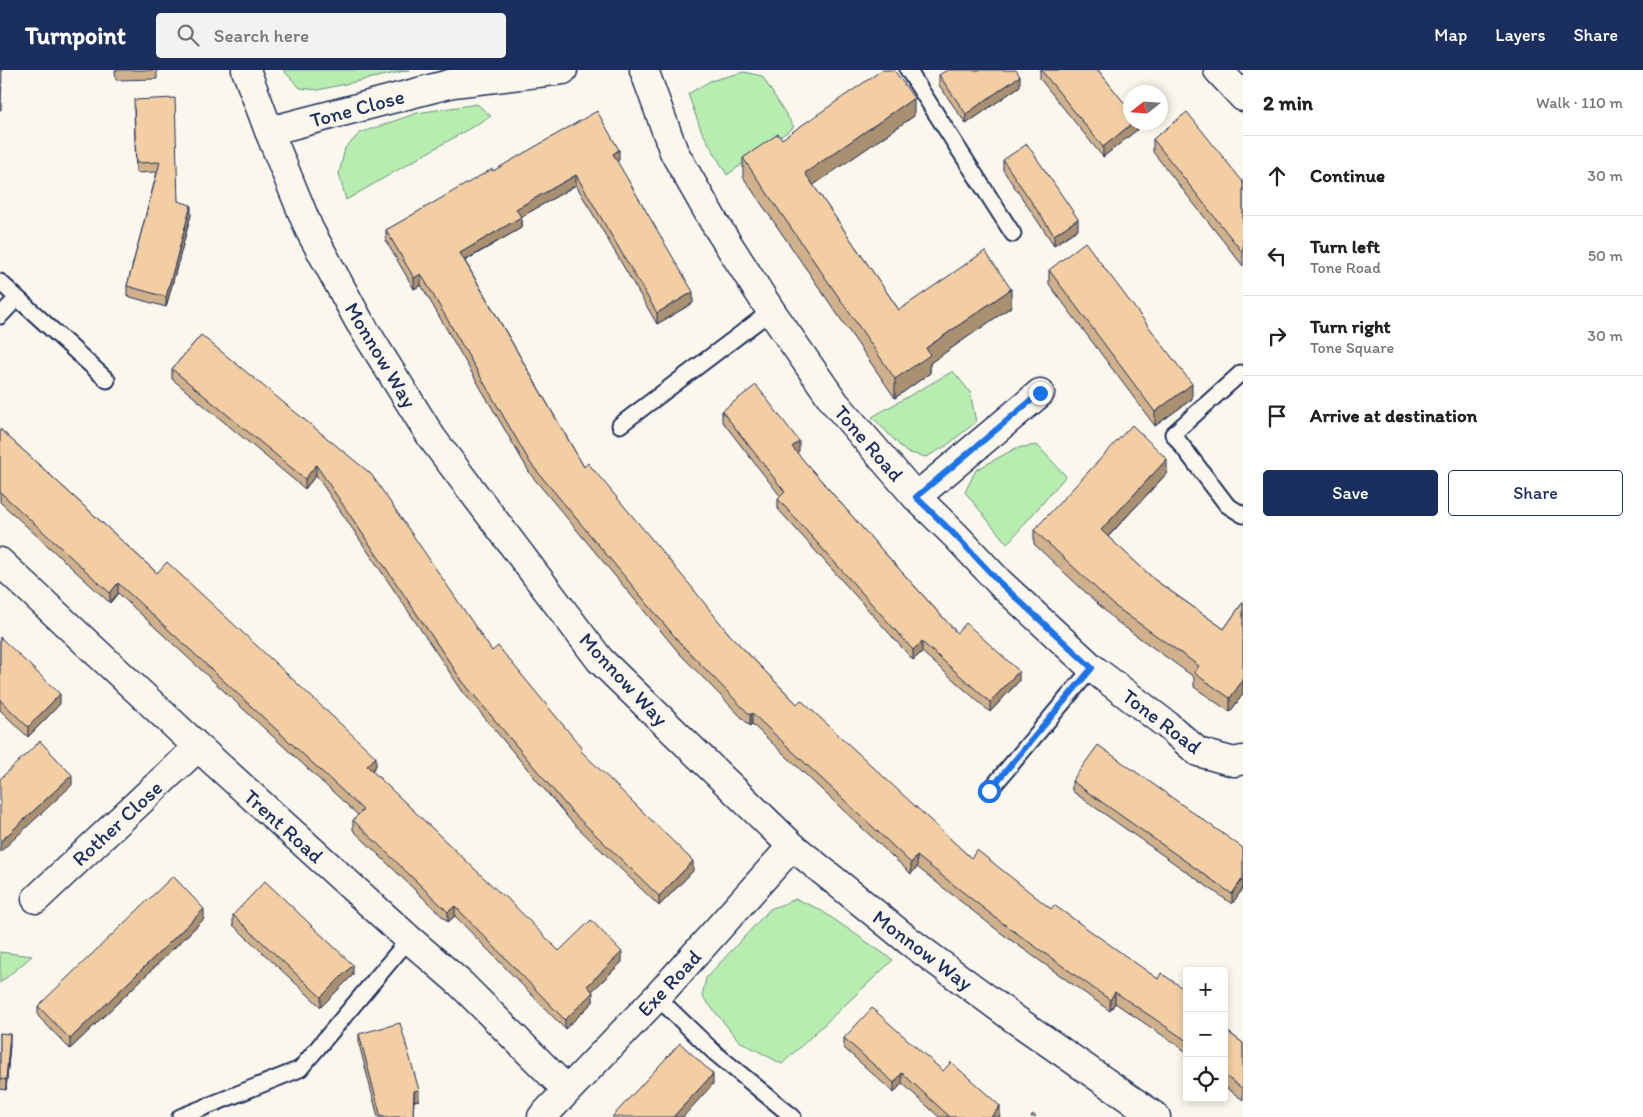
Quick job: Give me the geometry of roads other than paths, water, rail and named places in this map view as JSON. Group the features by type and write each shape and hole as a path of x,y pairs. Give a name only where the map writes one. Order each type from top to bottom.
{"street":[{"name":"Monnow Way","path":"246,70 309,229 359,321 432,438 600,660 792,846 909,941 985,998 1156,1117"},
{"name":"Tone Close","path":"269,131 453,83 563,70"},
{"name":"Tone Road","path":"644,70 674,152 714,222 771,311 835,403 916,497 1000,583 1092,668 1167,725 1198,752 1234,762 1243,760"},
{"path":"1218,70 1243,97"},
{"path":"916,497 1040,393"},
{"name":"Trent Road","path":"0,562 198,747 409,940 461,984 567,1090"},
{"name":"Rother Close","path":"36,899 198,747"},
{"name":"Exe Road","path":"542,1117 657,997 792,846"}],"lane":[{"path":"908,70 1013,234"},
{"path":"0,282 108,380"},
{"path":"0,316 17,298"},
{"path":"620,425 771,311"},
{"path":"1241,373 1173,434 1227,505 1243,515"},
{"path":"989,791 1092,668"},
{"path":"180,1117 300,1069 409,940"},
{"path":"657,997 714,1053 793,1117"}]}
